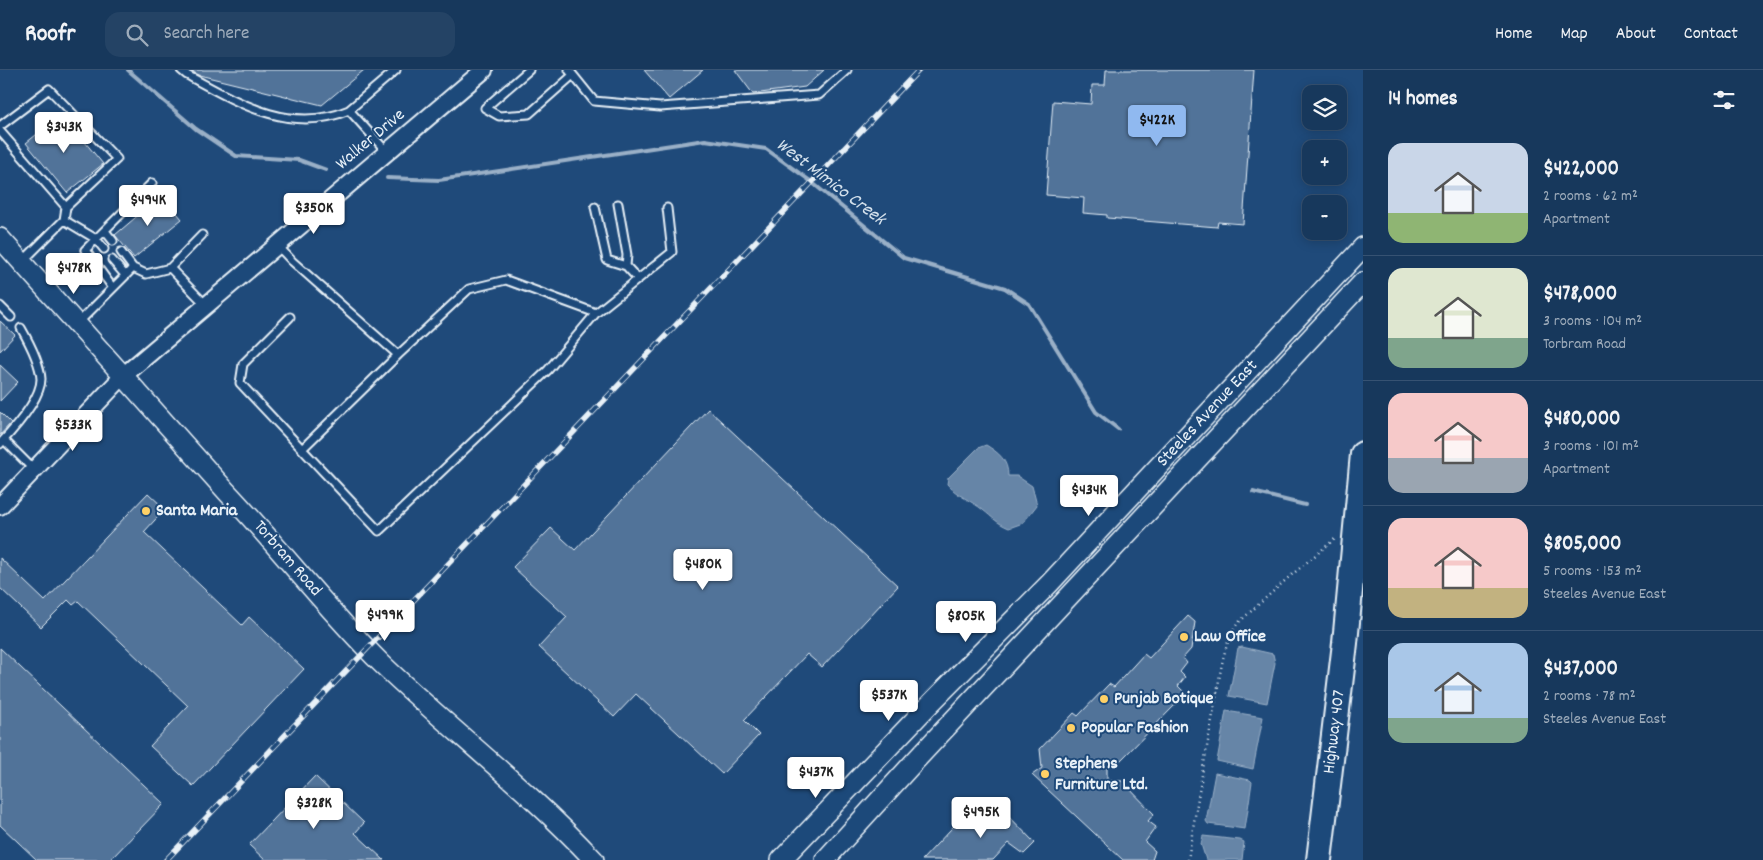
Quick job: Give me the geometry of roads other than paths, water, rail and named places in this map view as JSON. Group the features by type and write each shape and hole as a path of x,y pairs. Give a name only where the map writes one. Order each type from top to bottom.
{"highway":[{"name":"Highway 407","path":"1319,860 1345,643 1363,454"}],"main road":[{"name":"Torbram Road","path":"0,238 262,530 354,636 412,692 496,765 594,860"},
{"name":"Steeles Avenue East","path":"781,860 935,699 1049,584 1363,247"},
{"name":"Steeles Avenue East","path":"825,860 915,761 1363,282"}],"street":[{"name":"Walker Drive","path":"0,506 123,376 484,70"}],"lane":[{"path":"181,70 251,109 286,118 315,120 335,116 349,110 396,70"},
{"path":"529,70 485,108 499,116 529,114 571,73 594,101 660,107 819,95 847,70"},
{"path":"0,126 49,88 117,159 66,207 64,220 22,262"},
{"path":"349,110 387,152"},
{"path":"0,131 66,207"},
{"path":"113,288 85,250 152,183"},
{"path":"618,204 627,255 626,266"},
{"path":"595,207 607,260 626,266 638,279"},
{"path":"290,317 243,364 240,383 380,531 548,370 596,313 672,252 667,208"},
{"path":"64,220 96,239 104,249"},
{"path":"105,232 113,241"},
{"path":"122,252 133,268 146,274 170,268 202,235"},
{"path":"277,245 292,261 398,355"},
{"path":"112,260 125,275"},
{"path":"77,324 133,268"},
{"path":"170,268 206,306"},
{"path":"302,449 468,289 506,280 596,313"},
{"path":"0,306 11,317"},
{"path":"21,328 28,339 38,367 41,377 40,385 33,404 2,442 34,470"}],"water":[{"path":"986,445 1002,458 1008,470 1008,476 1017,476 1032,486 1037,505 1023,523 1009,528 1005,526 955,492 947,484 948,478 978,448"},
{"path":"1242,647 1273,654 1275,663 1267,703 1229,696 1238,648"},
{"path":"1226,711 1263,717 1253,769 1217,761"},
{"path":"1215,773 1252,782 1245,829 1208,824 1206,821"},
{"path":"1203,836 1244,842 1242,860 1206,860 1201,844"}],"waterway":[{"name":"West Mimico Creek","path":"128,70 196,129 236,156 299,160 326,170"},
{"name":"West Mimico Creek","path":"387,178 439,180 705,140 766,149 809,180 904,258 1005,288 1029,304 1096,412 1118,429"},
{"name":"West Mimico Creek","path":"1253,492 1305,505"}],"railway":[{"path":"166,860 919,70"}],"place":[{"name":"Santa Maria","path":"146,511"},
{"name":"Law Office","path":"1184,637"},
{"name":"Punjab Botique","path":"1104,699"},
{"name":"Popular Fashion","path":"1071,728"},
{"name":"Stephens Furniture Ltd.","path":"1045,774"}]}
